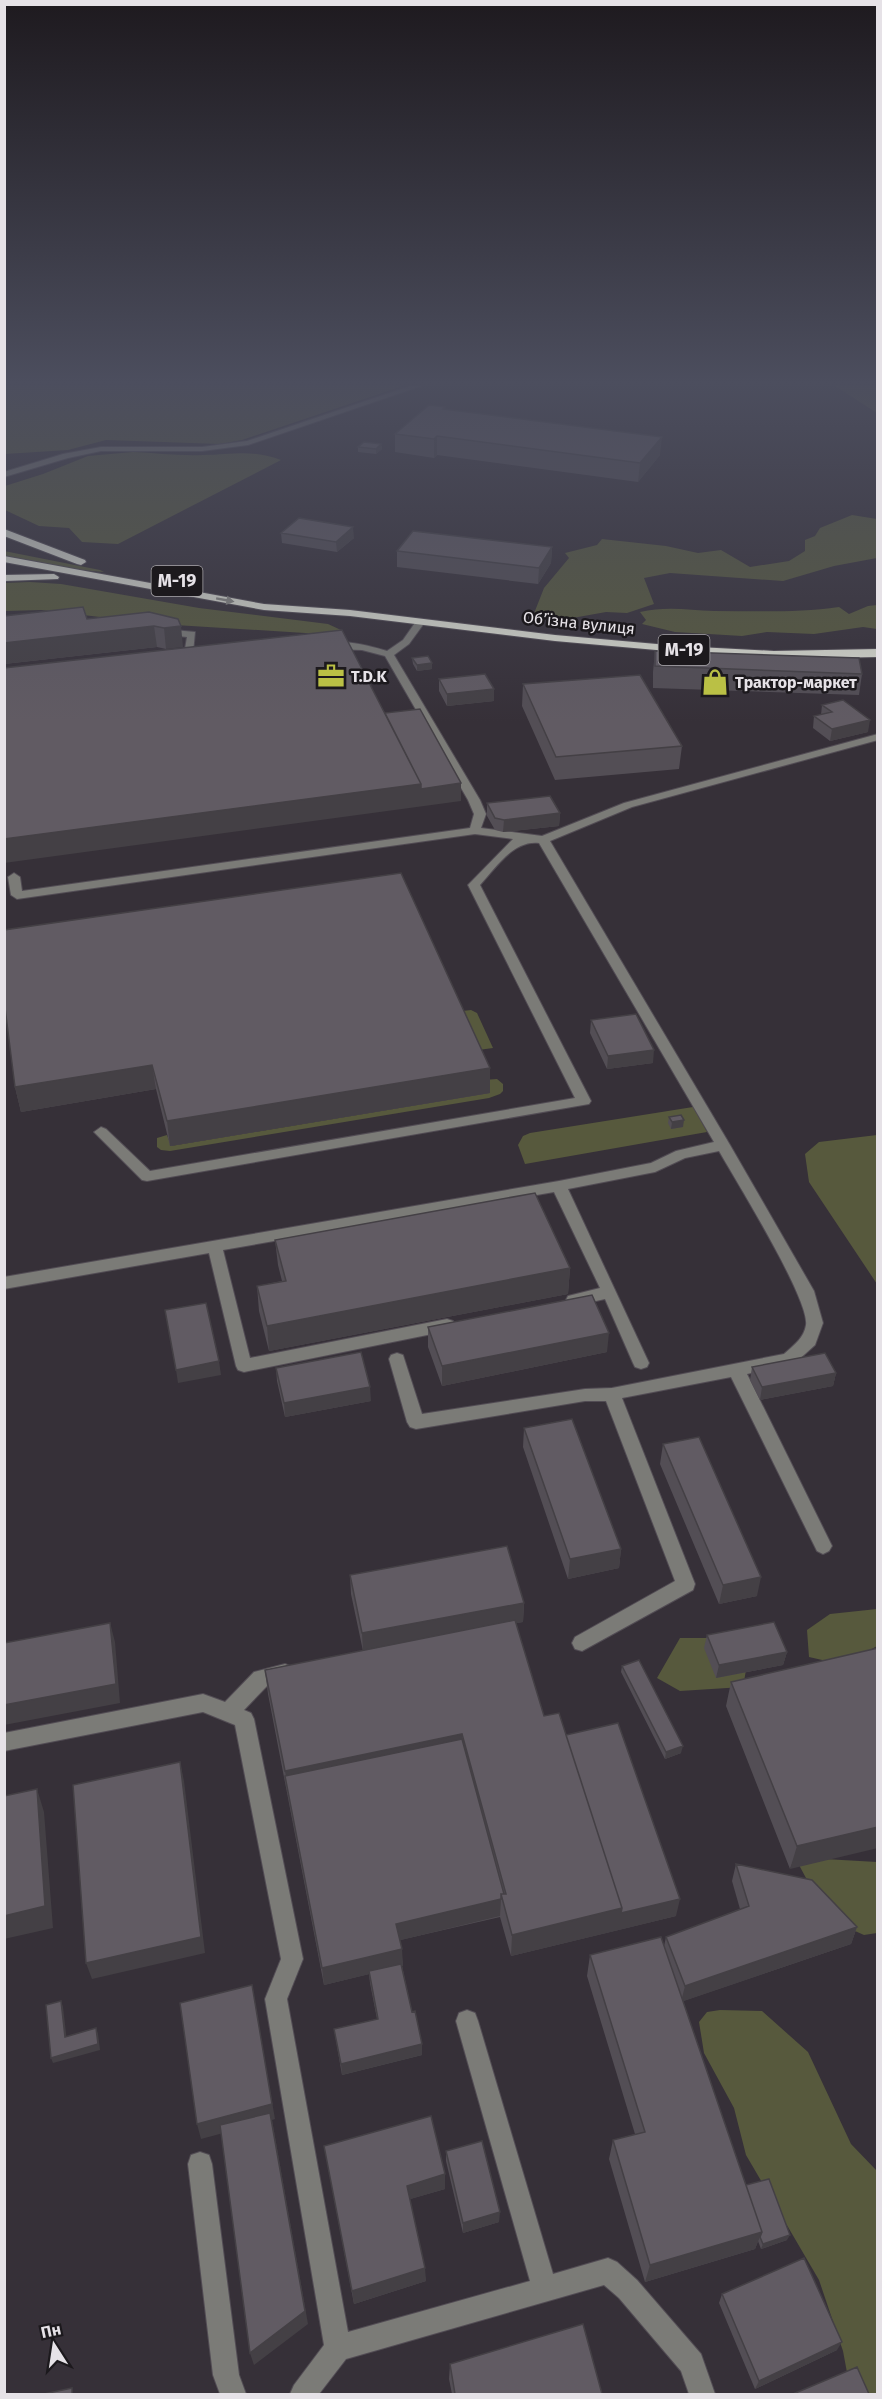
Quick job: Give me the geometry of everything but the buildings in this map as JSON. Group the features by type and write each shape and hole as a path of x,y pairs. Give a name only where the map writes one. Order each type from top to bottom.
{"highway":[{"path":"4,532 81,562"},
{"name":"М-19","path":"16,549 350,613"},
{"path":"4,559 106,578"},
{"name":"М-19","path":"4,578 40,576 106,578 264,607 350,613"},
{"name":"Обʼїзна вулиця","path":"350,613 555,638 732,653 878,653"}],"street":[{"path":"319,648 342,645 390,654 406,642 420,622"},
{"path":"153,631 192,634 190,651 163,655"},
{"path":"390,654 474,800 480,814 475,831"},
{"path":"179,663 191,662"},
{"path":"101,1132 147,1176 584,1101 474,885 514,843 535,839 628,805 878,737"},
{"path":"14,877 17,895 475,831 535,839"},
{"path":"397,1359 416,1422 585,1395 612,1394 789,1359 809,1341 815,1323 806,1291 723,1145 535,839"},
{"path":"4,1283 560,1186 655,1167 681,1154 723,1145"},
{"path":"560,1186 641,1363"},
{"path":"215,1247 244,1366 461,1322"},
{"path":"553,1304 610,1292"},
{"path":"737,1371 823,1546"},
{"path":"582,1642 686,1584 612,1394"},
{"path":"228,1713 261,1678 307,1669"},
{"path":"4,1743 203,1703 244,1719 292,1959 276,1999 338,2348"},
{"path":"467,2021 545,2289"},
{"path":"200,2164 226,2375 233,2394"},
{"path":"303,2394 338,2348 608,2271 692,2362 702,2394"}],"green space":[{"path":"5,498 207,498 118,544 82,542 69,528 39,526 5,510"},
{"path":"852,515 877,519 877,558 834,566 783,581 670,573 644,578 654,604 627,613 606,612 567,619 533,616 544,588 569,558 565,553 597,545 602,539 666,546 698,553 721,550 750,567 789,561 805,551 805,540 815,536 820,528"},
{"path":"4,551 104,572 80,570 5,556"},
{"path":"4,583 61,584 199,608 328,624 341,630 325,634 305,633 159,624 41,610 5,611"},
{"path":"877,605 877,629 863,627 814,634 767,632 742,636 675,632 642,624 646,620 640,612 668,609 792,611 839,607 849,614 868,606"},
{"path":"471,1010 477,1013 493,1048 471,1051 454,1012"},
{"path":"497,1079 503,1084 503,1091 489,1098 170,1151 157,1147 157,1138 167,1135 171,1146 489,1093 484,1080"},
{"path":"693,1107 707,1132 525,1164 518,1145 523,1136 530,1133"},
{"path":"878,1135 877,1284 809,1182 805,1154 819,1142"},
{"path":"877,1609 877,1646 844,1665 809,1657 807,1630 830,1614"},
{"path":"680,1638 715,1638 749,1653 743,1687 680,1691 657,1678"},
{"path":"807,1858 877,1862 877,1933 864,1935 828,1919 799,1865"},
{"path":"762,2011 808,2052 851,2144 877,2171 877,2394 851,2394 843,2351 819,2280 746,2155 734,2108 704,2053 699,2022 707,2012"}],"place":[{"name":"T.D.K","path":"331,676"},
{"name":"Трактор-маркет","path":"715,682"}]}
